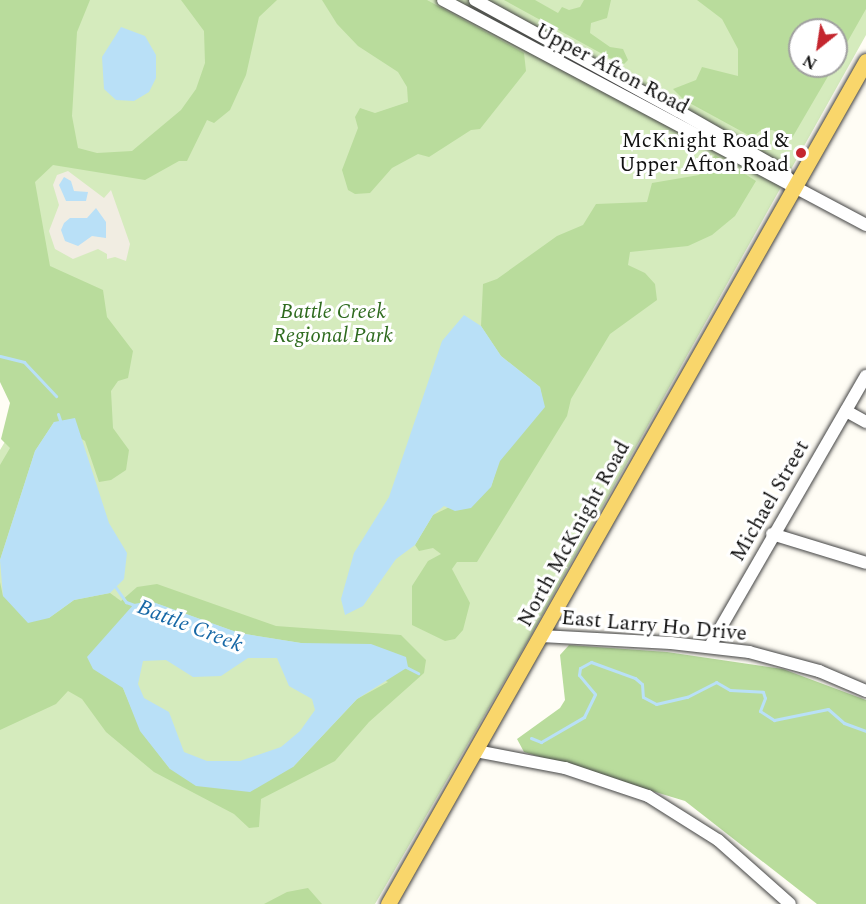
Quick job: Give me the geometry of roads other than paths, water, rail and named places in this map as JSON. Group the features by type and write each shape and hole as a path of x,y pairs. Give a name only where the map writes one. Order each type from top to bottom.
{"main road":[{"name":"North McKnight Road","path":"388,904 795,185 864,68"}],"street":[{"name":"Upper Afton Road","path":"443,0 770,177 795,185 866,225"},
{"name":"Upper Afton Road","path":"475,0 776,167 795,185"},
{"name":"Michael Street","path":"710,646 772,534 866,376"},
{"path":"846,411 866,422"},
{"path":"772,534 866,563"},
{"name":"East Larry Ho Drive","path":"541,636 710,646 786,661 866,691"},
{"path":"476,751 565,768 648,796 718,840 790,904"}],"water":[{"path":"121,27 145,36 156,55 156,78 149,92 134,101 116,100 104,89 102,57"},
{"path":"64,177 71,181 74,191 88,192 86,201 66,201 59,185"},
{"path":"96,208 106,222 106,238 92,236 78,246 65,241 61,230 64,223 70,218 87,218"},
{"path":"464,315 481,326 501,356 540,387 545,407 500,461 491,487 471,508 455,511 444,506 433,515 415,545 396,559 363,606 345,615 341,599 354,553 389,497 442,341"},
{"path":"75,418 109,523 127,553 124,579 110,593 74,600 49,618 28,623 3,596 0,560 35,451 54,422"},
{"path":"150,601 239,633 301,643 371,644 406,657 408,667 357,699 293,767 250,792 196,786 170,769 140,731 123,688 93,669 87,657 134,604","holes":["248,658 277,658 289,686 312,699 315,710 300,731 281,747 240,761 207,761 184,752 169,712 144,698 138,684 143,661 166,660 193,677 221,676"]}],"waterway":[{"name":"Battle Creek","path":"0,356 24,362 56,396"},
{"name":"Battle Creek","path":"58,414 61,423"},
{"name":"Battle Creek","path":"114,585 126,602 137,606"},
{"name":"Battle Creek","path":"531,738 541,742 584,717 595,694 579,675 580,668 591,662 635,678 642,684 643,697 656,704 687,697 716,682 730,690 763,692 765,698 760,711 774,720 828,709 844,723 866,731"},
{"name":"Battle Creek","path":"404,666 418,673"}],"place":[{"name":"McKnight Road & Upper Afton Road","path":"801,153"}],"park label":[{"name":"Battle Creek Regional Park","path":"333,324"}]}
